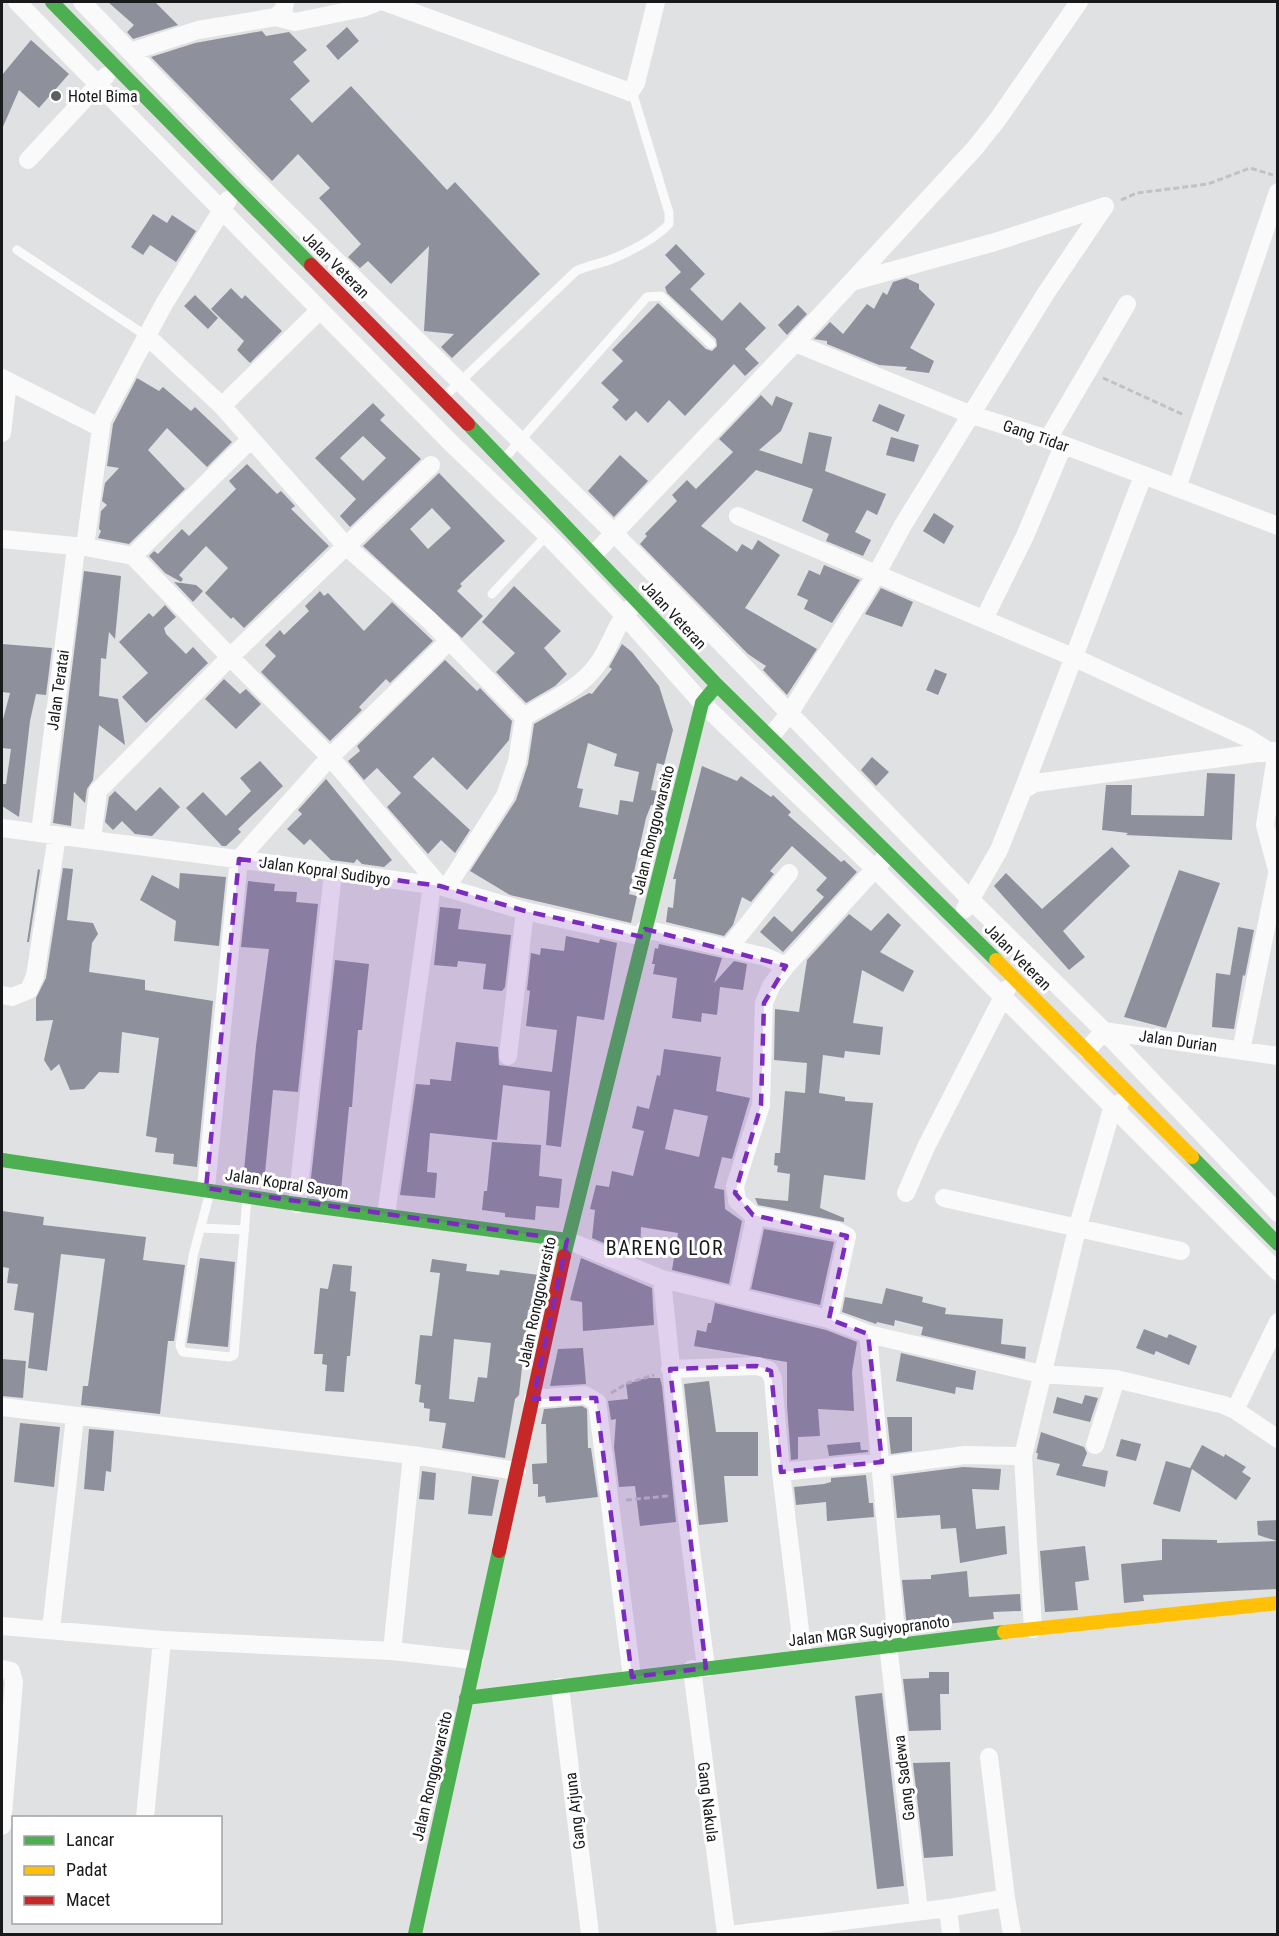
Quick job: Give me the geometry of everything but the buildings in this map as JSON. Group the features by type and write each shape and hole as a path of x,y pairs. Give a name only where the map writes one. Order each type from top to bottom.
{"street":[{"path":"17,2 451,443 547,535 624,615 702,703 874,868 1002,999 1278,1272"},
{"name":"Jalan Veteran","path":"52,2 595,553 717,685 891,853 1278,1244"},
{"path":"82,2 250,176 613,532 970,900 1104,1030 1278,1213"},
{"path":"276,17 284,9 285,2"},
{"path":"130,52 198,30 276,17 295,22 363,8 378,2"},
{"path":"385,2 628,92 632,91 656,2"},
{"path":"595,553 795,343 987,134 1079,2"},
{"path":"28,160 116,66"},
{"name":"Jalan Teratai","path":"2,995 12,996 28,990 35,976 48,834 81,547 99,427 106,409 220,208 250,176"},
{"path":"1177,488 1278,192"},
{"path":"850,282 995,242 1105,206"},
{"path":"771,736 789,714 876,575 903,525 1046,293 1105,206"},
{"path":"984,619 1025,536 1056,442 1088,370 1126,304"},
{"path":"222,406 320,310"},
{"path":"147,337 222,406 347,547 450,640 524,717"},
{"name":"Gang Tidar","path":"795,343 972,415 1056,442 1278,526"},
{"path":"2,433 5,380 99,427"},
{"path":"92,839 98,791 230,657 435,461 485,407"},
{"path":"133,556 251,439"},
{"path":"958,921 999,849 1143,476"},
{"path":"738,516 1073,657 1274,751"},
{"path":"2,539 81,547 133,556 330,757 439,886"},
{"path":"386,1215 439,886 505,796 517,762 524,717 586,678 608,648 624,615 638,600"},
{"path":"208,1189 239,859 330,757 450,640"},
{"name":"Jalan Ronggowarsito","path":"415,1935 567,1240 702,703 717,685"},
{"path":"1023,790 1035,783 1065,777 1274,751"},
{"path":"1241,1051 1278,874 1265,825 1274,751"},
{"name":"Jalan Kopral Sudibyo","path":"2,828 439,886 525,911 766,957 786,966"},
{"path":"829,1319 847,1236 837,1231 753,1215 737,1201 735,1186 761,1104 764,1003 771,986 786,966 874,868 891,853"},
{"path":"297,1204 333,873"},
{"path":"728,949 789,873"},
{"path":"508,1056 525,911"},
{"path":"906,1192 1014,977"},
{"path":"1087,1050 1104,1030"},
{"name":"Jalan Durian","path":"1104,1030 1278,1056"},
{"path":"1033,1629 1023,1456 1077,1229 1112,1109 1131,1094"},
{"name":"Jalan Kopral Sayom","path":"2,1160 297,1204 567,1240"},
{"path":"944,1198 1181,1251"},
{"path":"738,1297 753,1215"},
{"path":"567,1240 662,1279 829,1319 868,1334 1041,1374 1116,1379 1164,1389 1236,1410 1278,1439"},
{"path":"1264,1258 1278,1244"},
{"name":"Gang Nakula","path":"662,1279 726,1935"},
{"path":"1236,1410 1278,1322"},
{"name":"Gang Sadewa","path":"868,1334 882,1464 893,1644 919,1910"},
{"path":"670,1370 757,1366 769,1370 773,1379 781,1472 803,1655"},
{"path":"1095,1445 1116,1379"},
{"path":"533,1399 585,1395 597,1402 632,1677"},
{"path":"2,1407 412,1455 517,1471"},
{"path":"51,1629 75,1417"},
{"path":"392,1651 412,1455"},
{"path":"781,1472 965,1455 1023,1456"},
{"name":"Jalan MGR Sugiyopranoto","path":"466,1698 893,1644 1278,1603"},
{"path":"2,1626 162,1640 392,1651 474,1660"},
{"path":"145,1816 162,1640"},
{"path":"2,1669 11,1671 14,1682 2,1826"},
{"name":"Gang Arjuna","path":"560,1687 590,1935"},
{"path":"989,1756 1012,1935"},
{"path":"736,1935 860,1927 919,1910 948,1908 1006,1898"},
{"path":"948,1908 951,1935"}],"lane":[{"path":"443,398 576,271 628,251 669,224 669,213 632,91"},
{"path":"17,250 147,337"},
{"path":"503,460 647,297 661,296 711,344"},
{"path":"492,594 547,535"},
{"path":"208,1189 193,1256 181,1350 230,1357 235,1350 248,1196"},
{"path":"201,1228 245,1230"}],"path":[{"path":"1105,206 1137,193 1208,184 1250,168 1278,177"},
{"path":"1088,370 1198,422"},
{"path":"597,1402 628,1383 670,1370"},
{"path":"610,1502 684,1494"}],"highlighted area":[{"path":"239,859 440,886 525,911 643,937 645,929 786,966 764,1003 761,1105 735,1193 753,1215 847,1236 829,1319 868,1334 882,1462 781,1472 771,1371 757,1366 670,1369 706,1668 632,1677 596,1398 533,1399 567,1240 206,1188"}],"traffic: fast":[{"path":"52,2 311,265"},
{"path":"468,424 717,685 996,960"},
{"path":"564,1256 702,703 717,685"},
{"path":"1192,1157 1278,1244"},
{"path":"2,1160 297,1204 567,1240"},
{"path":"415,1934 499,1551"},
{"path":"466,1698 1004,1632"}],"traffic: slow":[{"path":"996,960 1192,1157"},
{"path":"1004,1632 1278,1603"}],"traffic: jam":[{"path":"311,265 468,424"},
{"path":"499,1551 564,1256"}],"place":[{"name":"Hotel Bima","path":"56,96"}],"district":[{"name":"BARENG LOR","path":"665,1248"}]}
